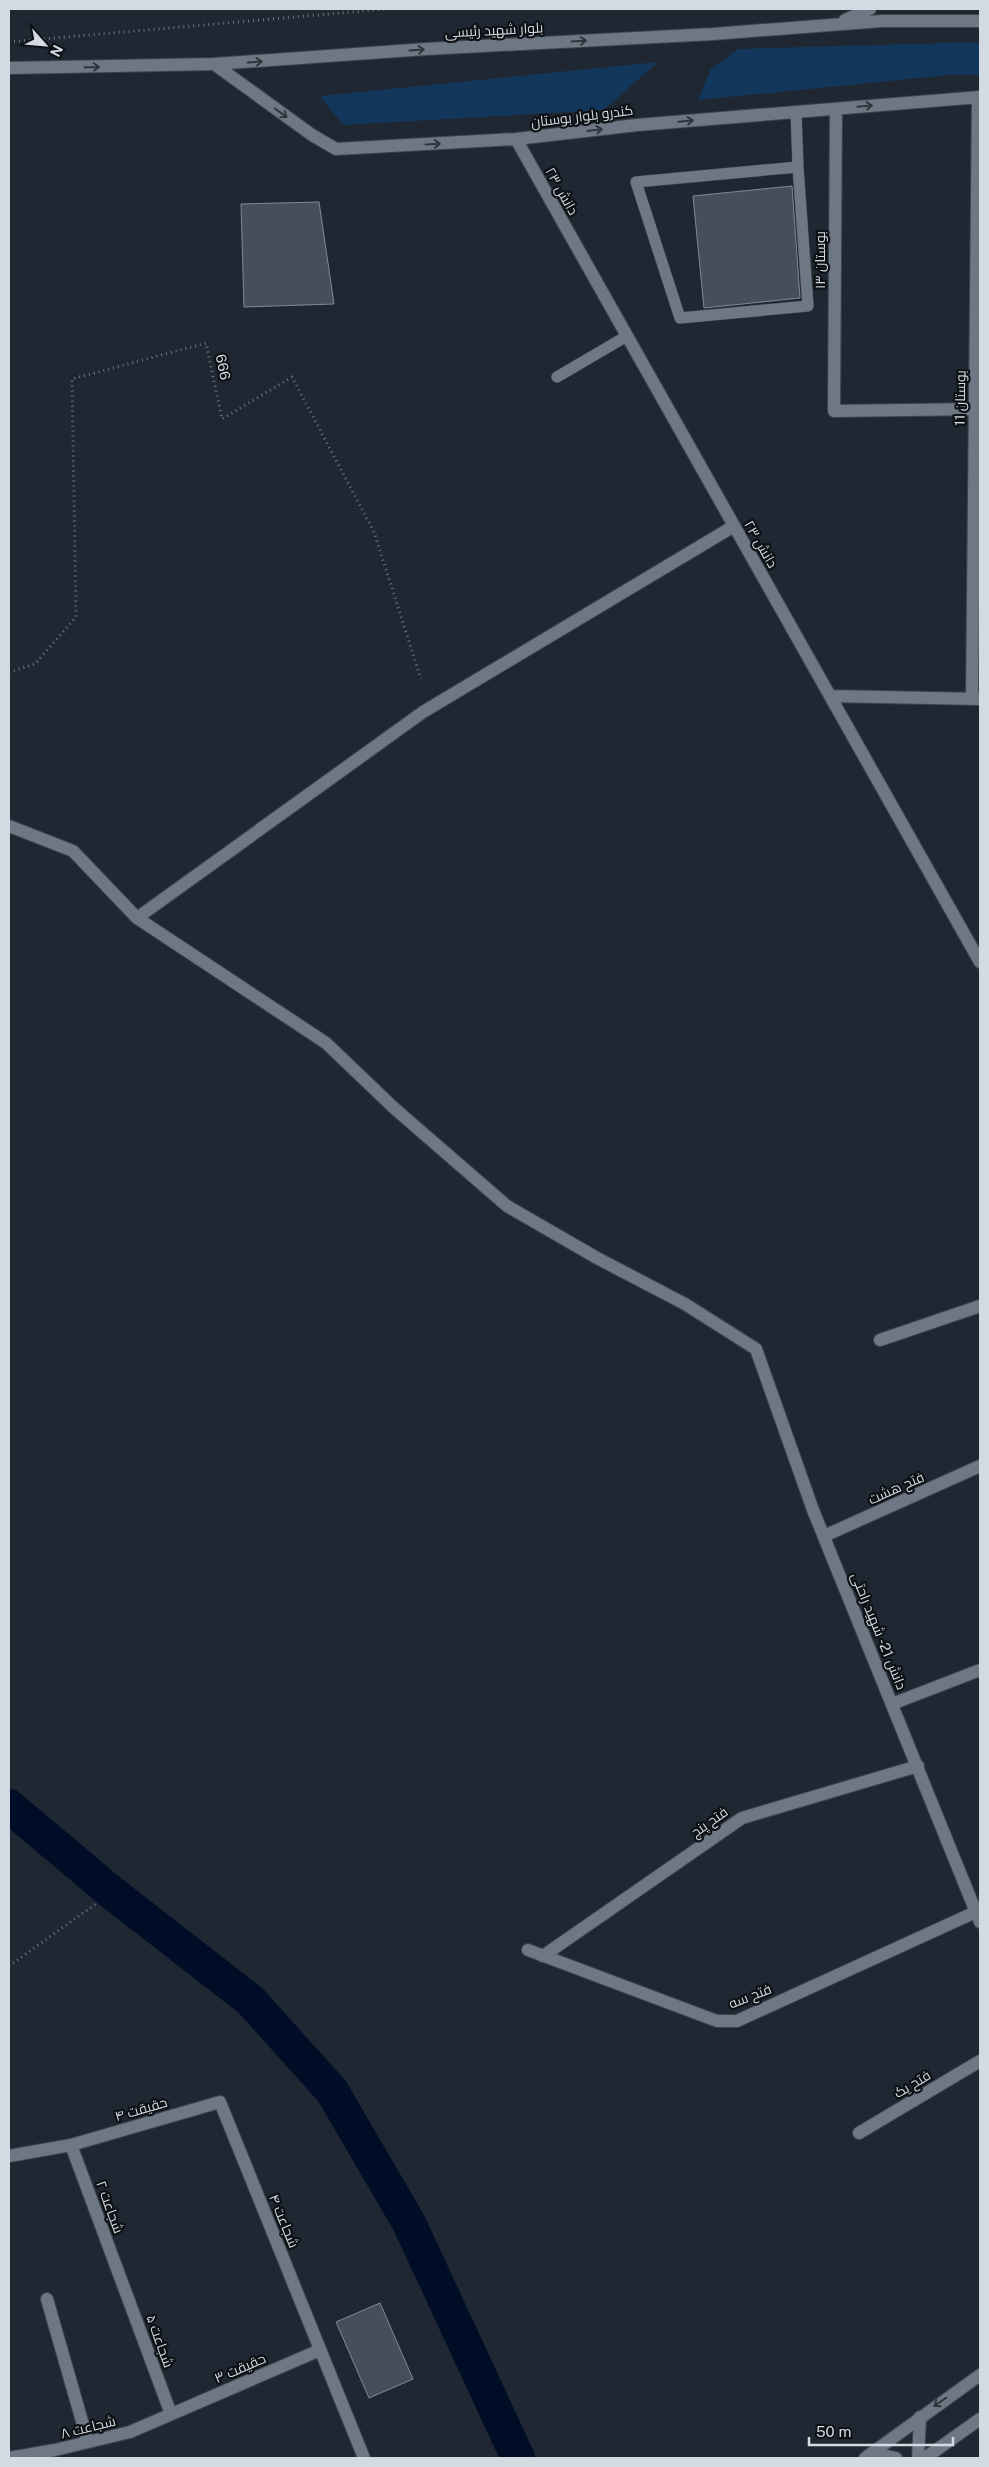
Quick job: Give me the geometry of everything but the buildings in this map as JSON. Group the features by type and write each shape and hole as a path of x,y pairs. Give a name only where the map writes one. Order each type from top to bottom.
{"street":[{"path":"834,24 870,9"},
{"name":"بلوار شهید رئیسی","path":"9,68 214,64 426,49 713,34 834,24 980,21"},
{"name":"کندرو بلوار بوستان","path":"214,64 312,135 336,149 516,139 637,125 979,97"},
{"name":"بوستان 11","path":"976,699 979,97"},
{"name":"بوستان ۱۳","path":"836,109 834,411 977,409"},
{"name":"دانش ۲۳","path":"516,139 980,962"},
{"path":"9,826 73,851 137,918 423,712 734,526"},
{"path":"830,696 976,699"},
{"name":"دانش 21 - شهید راحتی","path":"137,918 326,1043 394,1108 507,1206 597,1258 685,1304 756,1349 824,1536 979,1914"},
{"path":"880,1340 980,1306"},
{"name":"فتح هشت","path":"824,1536 980,1466"},
{"path":"892,1704 980,1670"},
{"name":"فتح پنج","path":"543,1956 742,1818 918,1766"},
{"name":"فتح سه","path":"528,1950 717,2021 737,2021 979,1914"},
{"name":"فتح یک","path":"859,2133 980,2061"},
{"name":"حقیقت ۴","path":"9,2156 71,2145 220,2102"},
{"name":"شجاعت ۴","path":"220,2102 364,2458"},
{"name":"شجاعت ۲","path":"71,2145 121,2279"},
{"name":"شجاعت ۵","path":"121,2279 170,2414"},
{"path":"47,2299 88,2442"},
{"name":"حقیقت ۳","path":"170,2414 320,2350"},
{"path":"868,2456 980,2375"},
{"name":"شجاعت ۸","path":"9,2458 130,2432 170,2414"},
{"path":"918,2458 920,2417"},
{"path":"925,2458 980,2419"},
{"path":"868,2456 896,2458"}],"lane":[{"path":"796,112 808,306 680,318 636,182 798,167"},
{"path":"557,377 627,336"}],"path":[{"path":"9,42 386,9"},
{"name":"666","path":"9,672 35,664 76,617 72,379 206,343 222,419 292,377 374,532 421,679"},
{"path":"9,1966 97,1903"}],"shaded area":[{"path":"980,42 980,75 949,75 698,100 710,70 738,49"},
{"path":"658,62 604,110 343,125 320,96"}],"waterway":[{"path":"9,1806 111,1892 250,2000 332,2091 409,2223 518,2458"}]}
